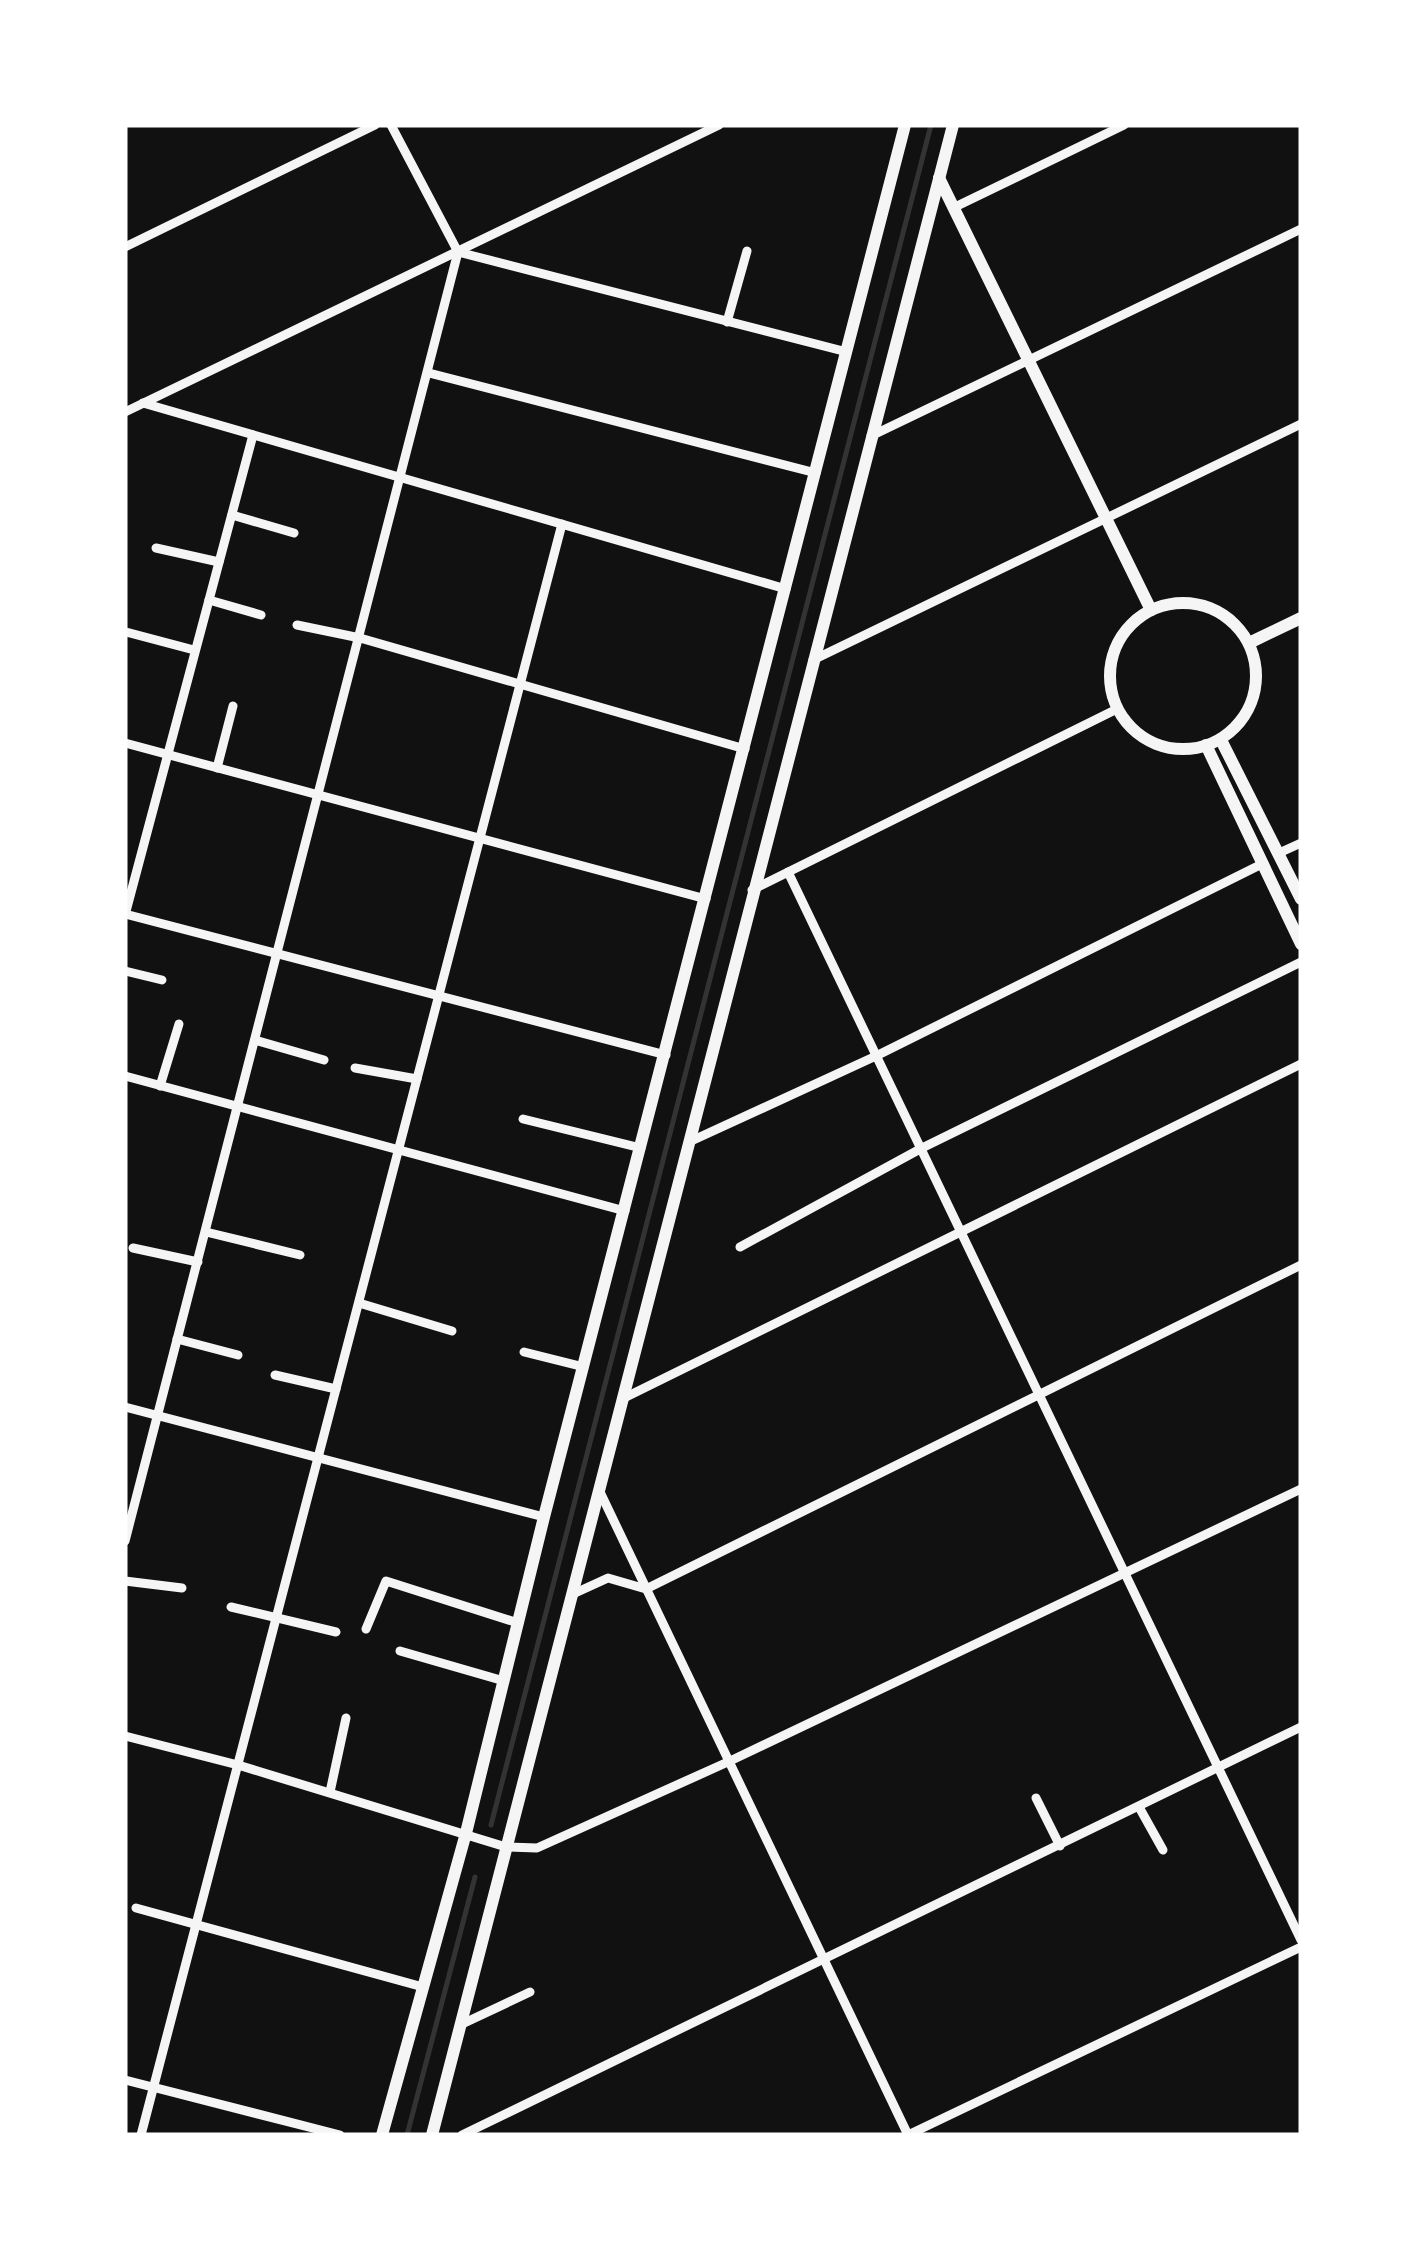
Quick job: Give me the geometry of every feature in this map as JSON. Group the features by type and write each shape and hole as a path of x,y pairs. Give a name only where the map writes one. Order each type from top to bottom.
{"main road":[{"path":"382,2135 466,1833 544,1517 905,125"},
{"path":"432,2135 953,125"},
{"path":"939,178 1150,610"},
{"path":"1172,603 1196,603 1226,618 1249,643 1256,665 1256,688 1248,710 1221,740 1171,748 1149,741 1130,728 1117,709 1110,687 1110,664 1131,623 1150,610 1172,603"},
{"path":"1249,643 1301,618"},
{"path":"1221,740 1301,898"},
{"path":"1206,745 1301,944"}],"street":[{"path":"125,247 375,125"},
{"path":"125,1540 430,373 458,252 391,125"},
{"path":"125,412 719,125"},
{"path":"954,207 1124,125"},
{"path":"870,437 1301,229"},
{"path":"458,252 847,352"},
{"path":"727,322 748,252"},
{"path":"430,373 816,473"},
{"path":"143,404 786,589"},
{"path":"812,660 1301,424"},
{"path":"253,435 125,914 666,1055"},
{"path":"232,514 294,533"},
{"path":"141,2135 562,524"},
{"path":"156,548 219,562"},
{"path":"209,600 261,614"},
{"path":"297,625 360,638 745,749"},
{"path":"126,632 194,650"},
{"path":"217,768 233,706"},
{"path":"752,890 1117,709"},
{"path":"125,743 706,899"},
{"path":"1280,854 1301,843"},
{"path":"688,1142 876,1056 1262,864"},
{"path":"788,872 1042,1393 1301,1940"},
{"path":"740,1248 922,1148 1301,962"},
{"path":"125,971 162,980"},
{"path":"160,1086 179,1024"},
{"path":"256,1040 324,1060"},
{"path":"624,1398 1301,1064"},
{"path":"355,1068 417,1079"},
{"path":"125,1076 625,1211"},
{"path":"523,1119 641,1148"},
{"path":"206,1232 300,1255"},
{"path":"133,1248 198,1262"},
{"path":"573,1594 608,1578 646,1589 1301,1265"},
{"path":"359,1302 452,1331"},
{"path":"177,1339 238,1355"},
{"path":"524,1352 584,1367"},
{"path":"275,1375 336,1390"},
{"path":"125,1407 544,1517"},
{"path":"125,1736 238,1765 506,1847 537,1848 730,1761 1301,1489"},
{"path":"600,1492 908,2135 1301,1947"},
{"path":"125,1580 182,1588"},
{"path":"366,1630 386,1582 518,1623"},
{"path":"232,1606 336,1632"},
{"path":"400,1651 504,1681"},
{"path":"330,1792 346,1718"},
{"path":"462,2135 1301,1727"},
{"path":"1036,1798 1060,1846"},
{"path":"1139,1807 1163,1850"},
{"path":"136,1908 198,1921 423,1987"},
{"path":"460,2025 530,1992"},
{"path":"125,2080 340,2135"}],"waterway":[{"path":"491,1825 931,125"},
{"path":"407,2135 475,1877"}]}
